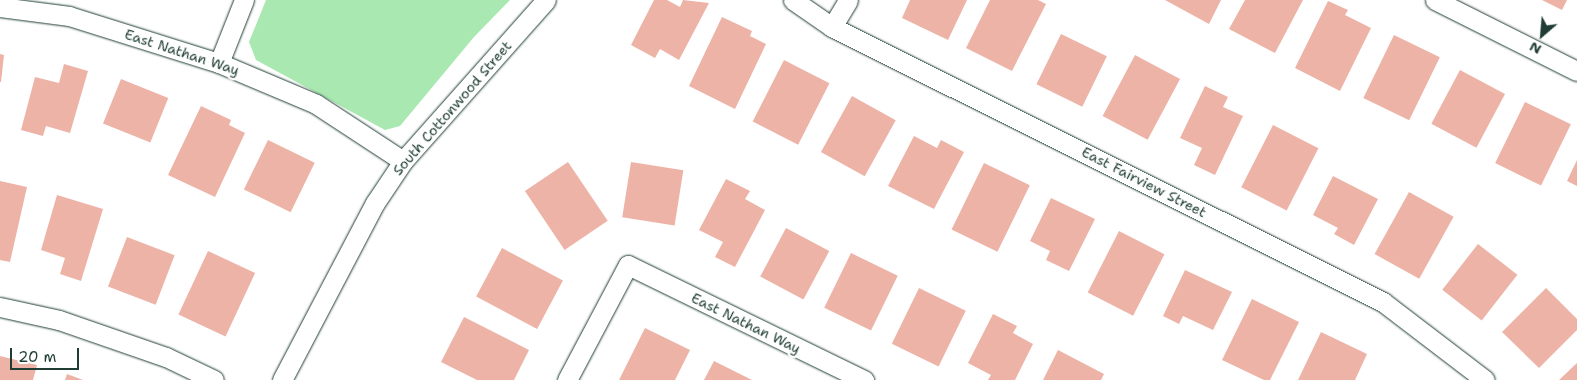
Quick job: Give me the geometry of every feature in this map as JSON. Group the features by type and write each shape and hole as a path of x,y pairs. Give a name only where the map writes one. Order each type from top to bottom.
{"street":[{"path":"220,62 244,0"},
{"name":"South Cottonwood Street","path":"282,380 376,203 403,161 546,0"},
{"name":"East Fairview Street","path":"793,0 832,27 1383,302 1484,380"},
{"path":"832,27 848,0"},
{"path":"1436,0 1577,71"},
{"name":"East Nathan Way","path":"0,7 69,16 220,62 316,104 403,161"},
{"name":"East Nathan Way","path":"567,380 628,265 864,380"},
{"path":"0,308 59,320 166,357 214,380"}],"green space":[{"path":"266,0 510,0 474,37 400,126 385,130 256,60 249,42"}],"building":[{"path":"654,0 667,0 680,7 683,0 709,3 679,60 660,49 655,58 631,45"},
{"path":"910,0 967,0 948,40 902,18"},
{"path":"990,0 1038,0 1046,4 1012,71 966,48"},
{"path":"1165,0 1221,0 1209,24"},
{"path":"1245,0 1303,0 1275,53 1229,29"},
{"path":"1542,0 1567,0 1562,10"},
{"path":"1328,1 1348,10 1345,15 1371,28 1340,91 1295,68"},
{"path":"722,17 752,31 750,36 766,44 735,109 689,86"},
{"path":"1061,34 1107,56 1082,107 1036,84"},
{"path":"1394,35 1440,57 1409,120 1363,98"},
{"path":"0,54 4,55 1,82 0,82"},
{"path":"1135,55 1180,79 1148,140 1103,116"},
{"path":"784,60 829,83 798,145 753,121"},
{"path":"64,64 88,71 70,133 46,126 43,136 21,130 35,77 59,83"},
{"path":"1460,70 1505,94 1476,148 1431,124"},
{"path":"121,79 168,98 150,143 103,124"},
{"path":"1205,86 1228,97 1223,107 1243,116 1215,175 1194,165 1202,148 1180,138"},
{"path":"852,96 896,120 865,176 821,152"},
{"path":"1525,102 1571,124 1541,185 1495,163"},
{"path":"201,106 231,120 229,125 245,133 215,197 168,175"},
{"path":"1273,125 1318,148 1287,211 1241,187"},
{"path":"914,136 937,148 941,140 964,152 934,209 888,186"},
{"path":"268,140 315,163 291,212 244,189"},
{"path":"1577,160 1577,186 1567,181"},
{"path":"568,162 608,221 565,250 525,191"},
{"path":"631,162 683,170 675,226 622,217"},
{"path":"984,163 1030,185 997,252 952,230"},
{"path":"1333,176 1378,199 1354,245 1334,234 1338,228 1313,215"},
{"path":"726,179 750,191 745,199 765,210 735,267 715,257 723,242 699,230"},
{"path":"0,181 27,187 10,262 0,260"},
{"path":"1409,192 1454,217 1419,279 1375,254"},
{"path":"57,195 103,209 81,281 60,274 65,258 41,250"},
{"path":"1051,198 1095,219 1069,271 1046,260 1050,251 1030,241"},
{"path":"786,228 829,251 803,300 760,277"},
{"path":"1119,231 1164,254 1133,316 1088,292"},
{"path":"127,237 175,255 156,305 108,286"},
{"path":"1478,244 1517,275 1482,320 1442,290"},
{"path":"502,248 563,280 537,329 476,297"},
{"path":"208,251 255,273 226,336 178,314"},
{"path":"851,253 898,276 871,331 824,308"},
{"path":"1185,270 1232,292 1213,330 1183,316 1179,324 1163,316"},
{"path":"919,288 966,311 939,367 892,344"},
{"path":"1546,288 1577,319 1577,330 1539,368 1502,332"},
{"path":"1252,299 1299,322 1270,380 1264,380 1222,360"},
{"path":"993,314 1017,326 1013,333 1033,344 1015,380 988,380 991,375 968,363"},
{"path":"464,317 529,350 514,380 477,380 441,362"},
{"path":"645,328 690,350 675,380 619,380"},
{"path":"1321,332 1367,354 1355,380 1298,380"},
{"path":"1058,350 1104,374 1101,380 1043,380"},
{"path":"0,356 37,365 33,380 0,380"},
{"path":"714,361 752,380 704,380"},
{"path":"1577,363 1577,380 1559,380"},
{"path":"67,374 83,380 65,380"}]}
